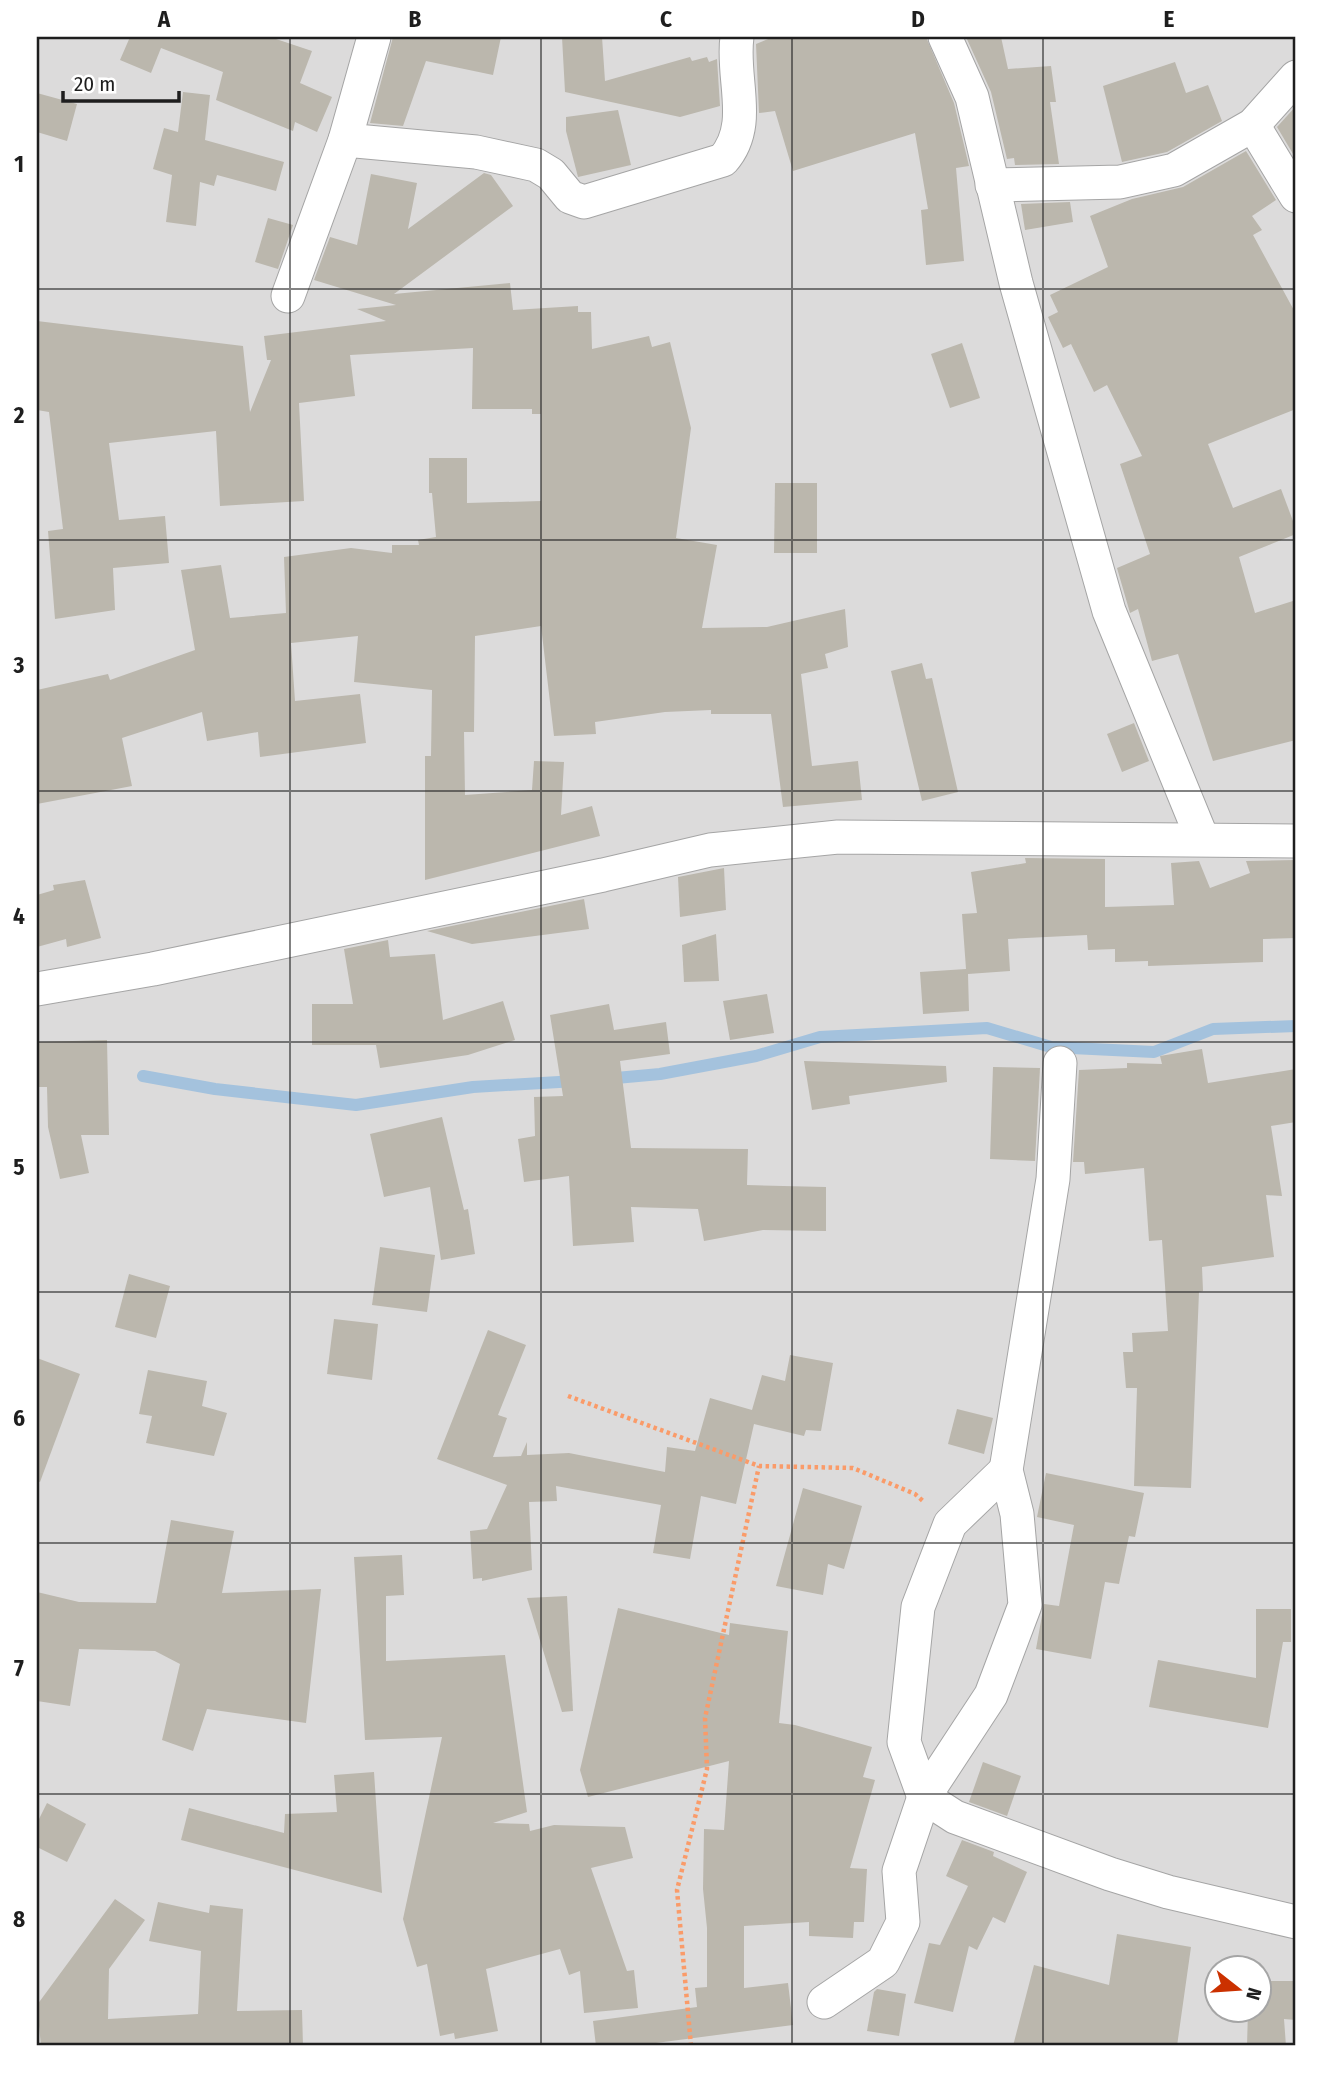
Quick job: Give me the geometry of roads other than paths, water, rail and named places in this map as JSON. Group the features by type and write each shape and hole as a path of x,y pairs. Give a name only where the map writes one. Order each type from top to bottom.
{"street":[{"path":"288,296 345,140 374,37"},
{"path":"345,140 477,152 536,165 551,174 570,197 584,202 723,160 734,147 740,128 737,37"},
{"path":"945,37 972,97 1026,323 1109,611 1202,838"},
{"path":"992,186 1121,182 1174,170 1253,125 1296,77"},
{"path":"1253,125 1296,196"},
{"path":"37,989 153,969 339,931 710,850 838,837 1202,838 1296,841"},
{"path":"824,2002 883,1962 903,1922 899,1871 924,1797 991,1695 1025,1605 1017,1514 1006,1470 1053,1179 1059,1063"},
{"path":"1006,1470 950,1524 918,1606 904,1742 924,1797 955,1817 1110,1874 1168,1892 1296,1922"}],"waterway":[{"path":"605,1079 660,1074 756,1056 820,1037 987,1028 1051,1047 1154,1052 1213,1029 1296,1026"},
{"path":"143,1076 215,1089 356,1105 473,1087 576,1081"}]}
